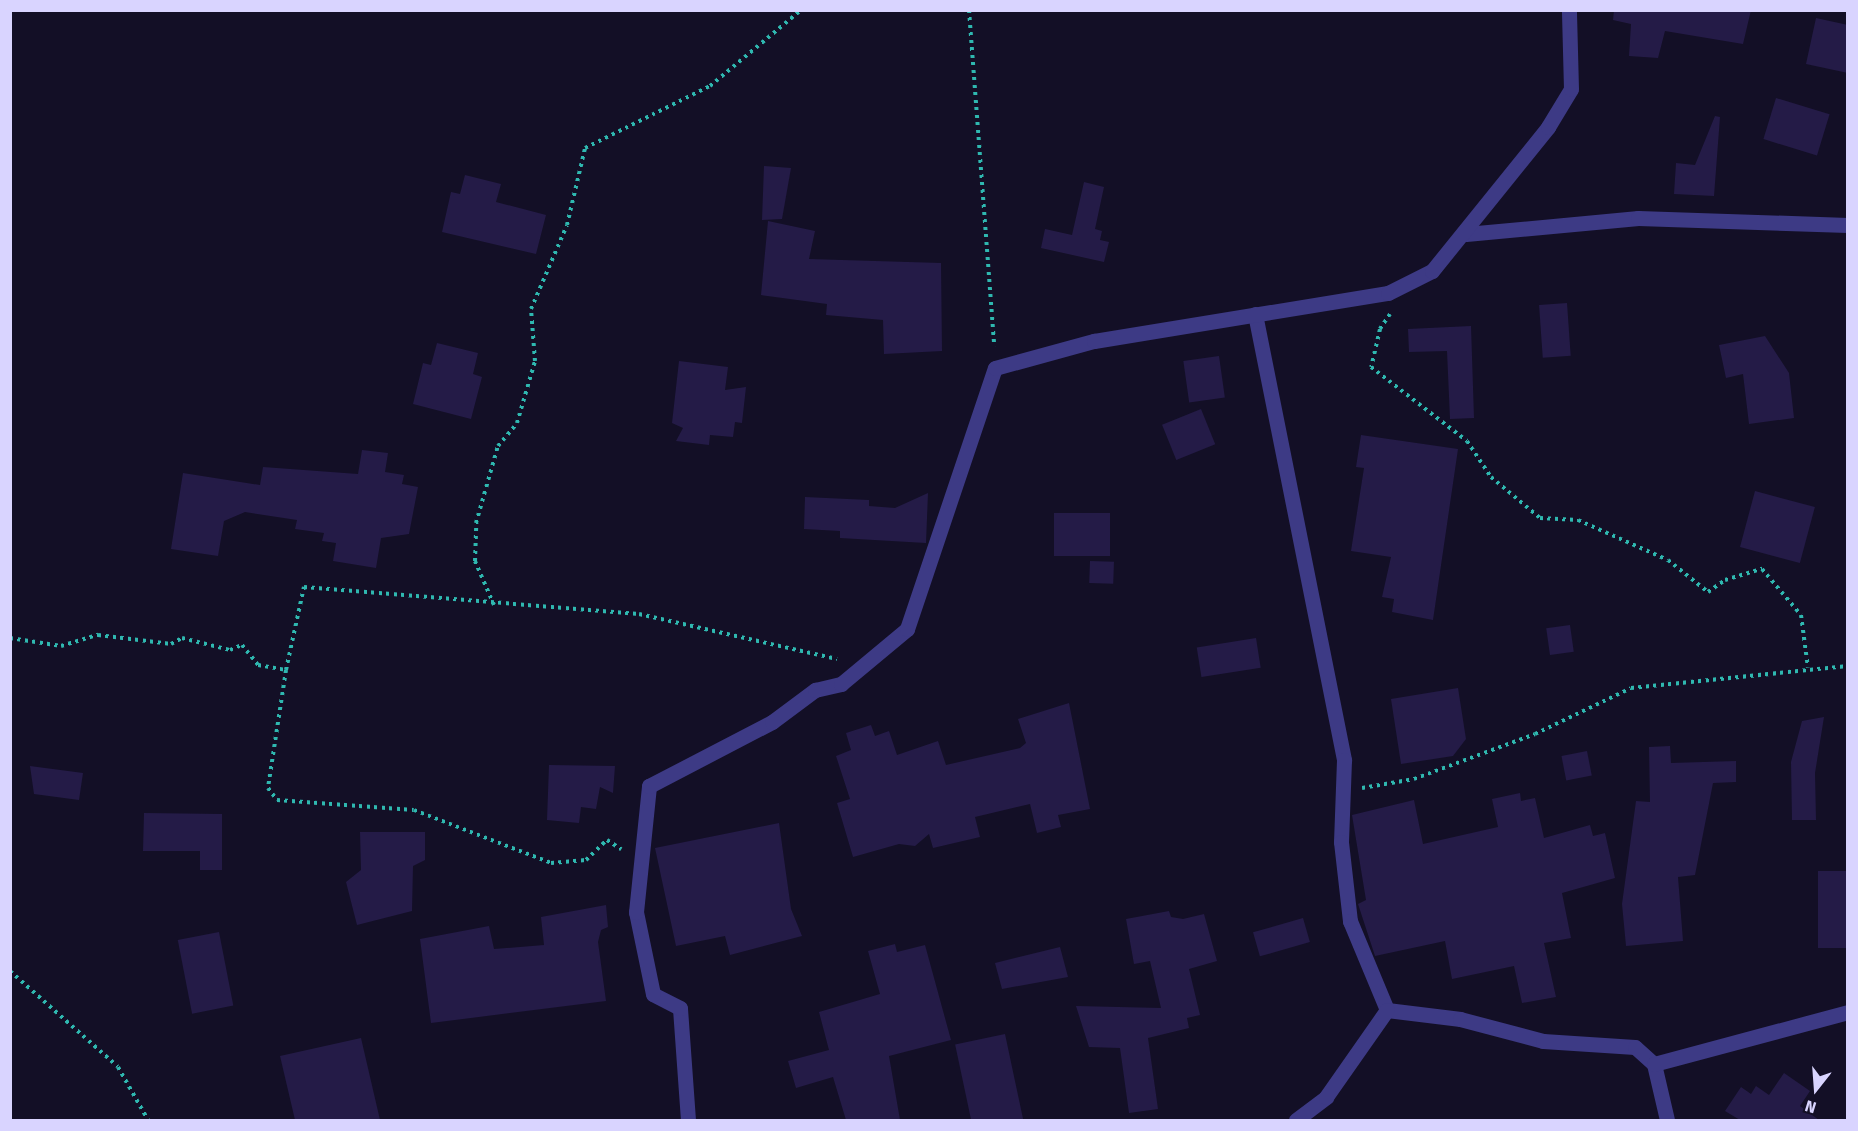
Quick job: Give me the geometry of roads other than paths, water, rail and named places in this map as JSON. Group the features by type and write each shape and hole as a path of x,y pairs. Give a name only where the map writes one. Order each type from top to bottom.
{"street":[{"path":"688,1120 680,1008 652,994 637,923 649,786 867,666 907,629 995,368 1094,341 1412,285 1466,234 1571,89 1569,10"},
{"path":"1466,234 1638,218 1848,225"},
{"path":"1255,314 1304,549 1346,791 1341,842 1350,921 1387,1010"},
{"path":"1387,1010 1460,1019 1544,1041 1615,1043 1635,1047 1653,1064 1667,1120"},
{"path":"1296,1120 1326,1097 1387,1010"},
{"path":"1653,1064 1848,1012"}]}
